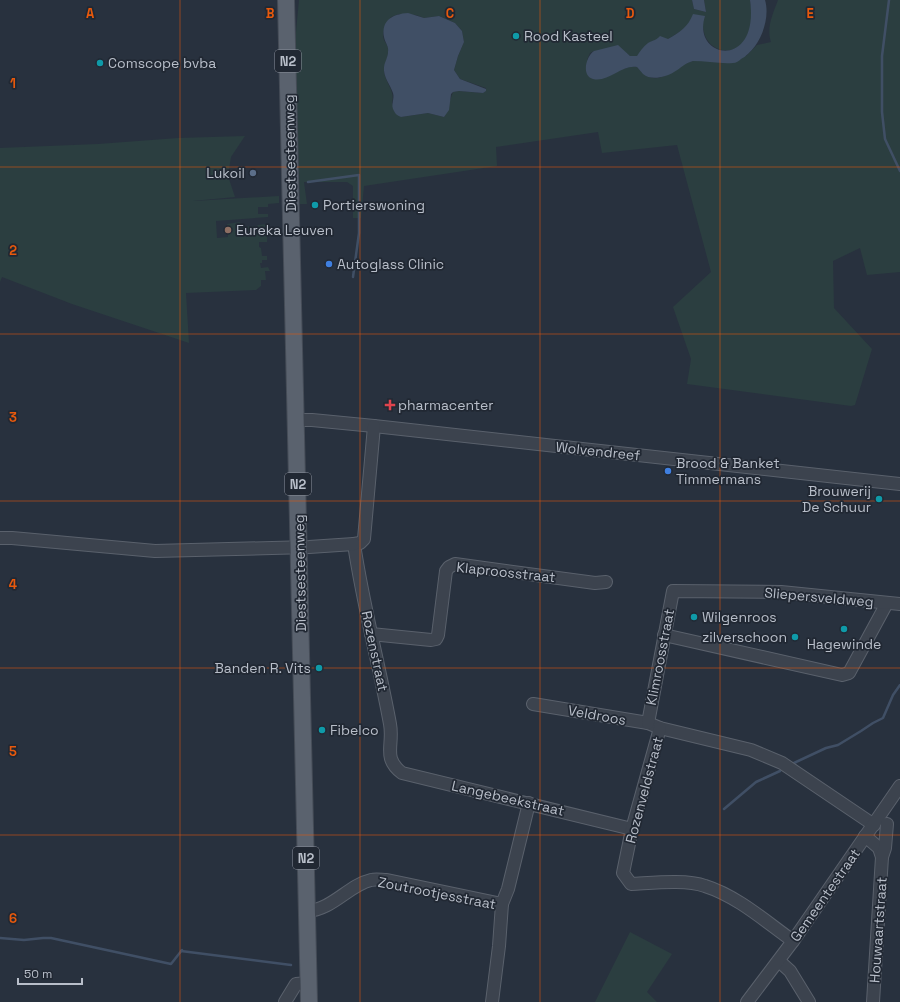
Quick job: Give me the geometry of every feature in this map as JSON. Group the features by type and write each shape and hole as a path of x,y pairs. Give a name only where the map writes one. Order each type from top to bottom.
{"main road":[{"name":"Diestsesteenweg","path":"286,0 297,420 309,1002"}],"street":[{"name":"Wolvendreef","path":"297,420 374,426 900,484"},
{"path":"0,538 147,551 177,552 299,548 360,543 364,539 374,426"},
{"name":"Rozenstraat","path":"354,544 371,634 391,726 390,758"},
{"name":"Klaproosstraat","path":"371,634 431,640 436,639 438,635 446,571 448,567 455,564 595,583 606,582"},
{"name":"Sliepersveldweg","path":"664,635 842,675 849,673 887,603 781,592 673,591"},
{"name":"Klimroosstraat","path":"648,724 673,591"},
{"path":"887,603 900,604"},
{"name":"Veldroos","path":"533,704 648,724 660,728"},
{"name":"Rozenveldstraat","path":"793,941 734,899 704,885 687,883 632,884 623,873 632,829 660,728 751,750 782,763 874,825"},
{"name":"Langebeekstraat","path":"390,758 394,767 402,773 632,829"},
{"name":"Gemeentestraat","path":"748,1002 779,961 900,786"},
{"path":"502,904 508,889 529,803"},
{"name":"Houwaartstraat","path":"873,1002 882,857 885,848 887,824"},
{"name":"Houwaartstraat","path":"865,836 876,844 882,857"},
{"name":"Zoutrootjesstraat","path":"307,911 318,910 364,883 372,880 387,880 502,904 499,946 492,1002"},
{"path":"779,961 790,972 809,1002"},
{"path":"285,1002 296,984 308,984"}],"shaded area":[{"path":"299,0 692,0 694,9 706,12 704,0 750,0 752,17 749,34 744,43 737,48 722,50 714,47 708,41 704,33 703,23 690,21 681,31 668,39 652,41 637,56 630,56 623,51 594,51 590,53 587,60 624,69 631,66 637,67 652,78 658,78 665,76 693,61 746,56 757,45 771,42 769,31 772,15 778,0 900,0 900,272 867,275 860,248 833,261 834,308 872,349 855,405 851,406 687,384 691,359 673,307 711,272 677,145 602,153 598,132 496,147 497,166 364,186 361,218 353,218 353,186 347,182 304,182 307,204 300,204 295,42","holes":["399,14 416,15 424,18 439,16 455,23 462,31 464,42 454,70 460,79 486,88 486,91 483,93 453,92 444,117 428,113 401,117 392,103 392,92 384,73 388,50 383,37 384,31 391,17"]},
{"path":"245,136 231,157 228,176 235,197 193,201 279,196 279,203 268,204 268,207 258,207 258,214 268,214 268,217 216,221 217,238 228,237 227,224 240,222 241,227 267,224 267,242 259,242 259,247 261,248 262,256 267,256 267,260 262,260 262,263 260,263 261,268 268,267 270,271 265,271 266,280 261,280 261,286 256,290 186,293 189,343 72,304 2,277 0,282 0,148 98,144 178,138"},
{"path":"630,932 672,954 647,992 657,1002 595,1002"}],"water":[{"path":"692,0 704,0 706,12 694,9"},
{"path":"750,0 765,0 765,25 753,48 736,62 723,63 693,61 685,64 671,74 658,78 646,76 637,67 626,68 599,80 589,77 587,74 587,61 594,51 618,45 630,56 637,56 646,45 660,36 668,39 680,31 686,26 693,14 705,16 703,31 708,42 716,49 726,51 736,48 745,38 750,23"},
{"path":"408,13 424,18 439,16 455,23 462,31 464,42 454,70 460,79 486,89 486,91 483,93 453,92 451,94 449,110 444,117 428,113 401,117 396,114 392,106 393,93 384,71 388,50 384,39 384,26 389,19"}],"waterway":[{"path":"889,0 882,56 882,112 885,139 900,171"},
{"path":"308,182 359,175 359,233 353,277"},
{"path":"794,763 826,748 838,745 883,718 893,695 900,685"},
{"path":"724,809 756,782 780,771"},
{"path":"0,938 24,940 51,938 171,964 182,950"},
{"path":"181,951 291,965"}],"place":[{"name":"Rood Kasteel","path":"516,36"},
{"name":"Comscope bvba","path":"100,63"},
{"name":"Lukoil","path":"253,173"},
{"name":"Portierswoning","path":"315,205"},
{"name":"Eureka Leuven","path":"228,230"},
{"name":"Autoglass Clinic","path":"329,264"},
{"name":"pharmacenter","path":"390,405"},
{"name":"Brood & Banket Timmermans","path":"668,471"},
{"name":"Brouwerij De Schuur","path":"879,499"},
{"name":"Wilgenroos","path":"694,617"},
{"name":"Hagewinde","path":"844,629"},
{"name":"zilverschoon","path":"795,637"},
{"name":"Banden R. Vits","path":"319,668"},
{"name":"Fibelco","path":"322,730"}]}
